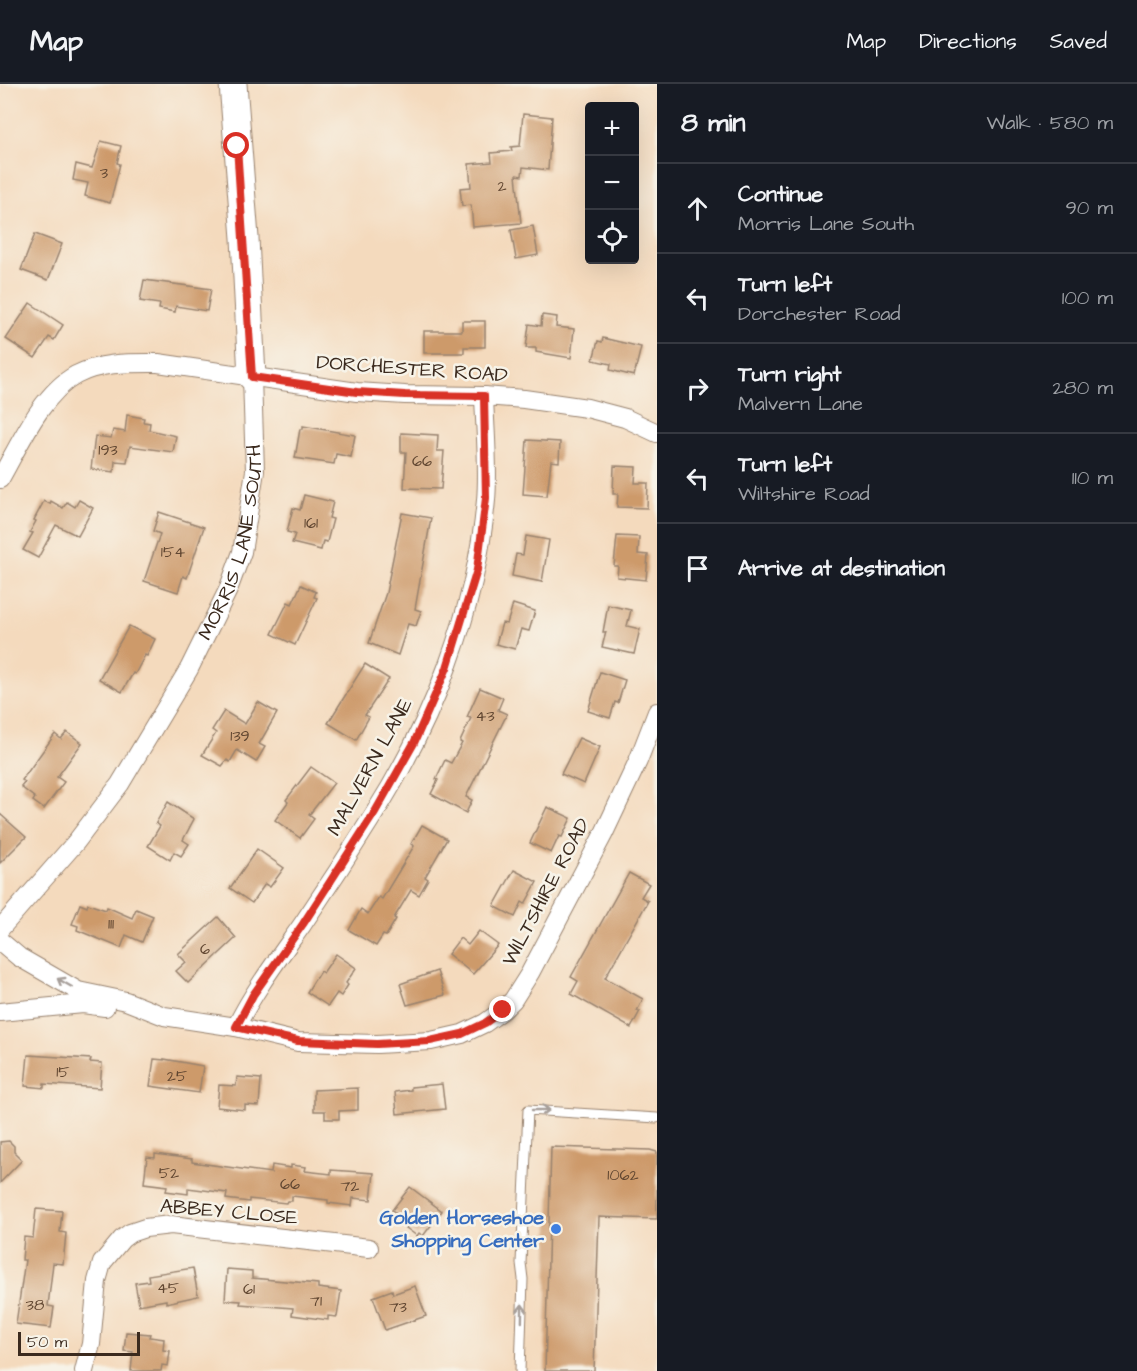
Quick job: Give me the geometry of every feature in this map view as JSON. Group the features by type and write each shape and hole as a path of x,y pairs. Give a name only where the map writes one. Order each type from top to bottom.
{"street":[{"name":"MORRIS LANE SOUTH","path":"0,929 76,842 120,784 189,669 228,590 242,552 255,471 252,377 233,87"},
{"name":"DORCHESTER ROAD","path":"0,479 41,408 61,386 75,375 127,362 158,363 357,392 524,399 587,408 625,418 657,433"},
{"name":"MALVERN LANE","path":"236,1027 253,995 303,924 375,812 414,743 447,668 477,570 486,498 484,396"},
{"name":"WILTSHIRE ROAD","path":"0,941 19,957 78,991 126,1001 164,1016 236,1027 298,1041 377,1044 420,1041 462,1034 485,1023 503,1010 513,1000 530,973 603,833 638,761 657,712"},
{"name":"WILTSHIRE ROAD","path":"0,1012 83,1004 127,1009 140,1008"},
{"name":"ABBEY CLOSE","path":"84,1371 91,1344 97,1281 102,1263 130,1233 145,1228 171,1226 369,1248"}],"lane":[{"path":"520,1371 521,1252 528,1110 657,1118"}],"building":[{"path":"523,114 552,117 548,170 523,167 522,176 516,175 521,223 473,227 471,205 462,206 460,188 471,187 469,164 492,162 491,153 512,151 511,147 520,146"},
{"path":"101,141 121,146 117,163 120,164 110,203 85,196 88,183 73,180 76,164 92,168"},
{"path":"533,226 538,255 516,259 511,230"},
{"path":"35,234 62,244 48,280 21,270"},
{"path":"144,280 211,289 207,311 176,306 175,312 159,309 160,304 140,301"},
{"path":"30,303 63,325 54,340 49,337 35,358 6,339"},
{"path":"542,315 557,317 556,327 574,329 571,358 536,352 536,348 526,348 529,324 541,326"},
{"path":"462,321 485,321 485,347 464,347 464,353 424,353 424,331 462,331"},
{"path":"603,338 641,347 634,376 610,370 611,364 593,360 598,341 602,342"},
{"path":"127,415 144,418 143,422 150,423 149,430 176,436 173,452 130,446 127,462 115,461 114,472 91,469 95,436 111,438 113,430 125,432"},
{"path":"303,426 355,435 351,457 336,454 334,464 295,458 300,429 303,429"},
{"path":"401,433 438,435 437,451 444,451 441,489 404,488 406,452 401,452"},
{"path":"527,440 560,442 559,462 551,461 547,496 523,494"},
{"path":"614,466 636,467 635,483 648,483 647,508 617,507 618,494 613,494"},
{"path":"304,495 333,502 329,518 333,519 327,542 323,541 321,550 292,543 295,534 287,532 293,508 300,510"},
{"path":"79,500 93,508 78,536 56,525 38,558 23,550 33,533 30,532 36,521 34,520 44,501 50,504 51,501 63,508 67,502 75,507"},
{"path":"159,512 204,527 187,578 183,576 178,592 144,581 160,534 153,531"},
{"path":"402,513 431,518 415,609 421,611 416,626 408,624 398,655 369,643 386,593"},
{"path":"526,536 549,540 542,582 512,576 516,554 523,555"},
{"path":"617,536 639,537 638,554 648,555 646,580 617,577 618,566 614,566"},
{"path":"301,585 316,592 314,597 317,598 295,645 272,634 288,602 292,604"},
{"path":"513,604 535,611 529,631 521,629 515,649 496,644 502,623 507,624"},
{"path":"608,605 631,610 627,626 640,629 634,654 602,647 606,632 603,632"},
{"path":"129,626 155,639 147,656 145,655 122,692 99,679"},
{"path":"365,664 389,679 365,715 369,717 356,740 328,723"},
{"path":"600,672 625,680 618,703 615,702 610,718 588,711"},
{"path":"480,688 503,698 498,710 507,714 466,797 472,800 466,813 431,794 445,760 451,763 462,743 460,742 471,718 467,717"},
{"path":"258,702 277,713 259,744 265,747 256,762 237,750 230,762 227,760 222,766 202,755 216,733 212,730 224,711 245,724"},
{"path":"67,732 82,743 57,777 64,782 44,809 33,801 35,798 21,787 25,782 22,780 55,734 61,739"},
{"path":"579,738 600,747 584,784 561,774"},
{"path":"311,767 334,783 309,815 314,819 300,838 275,820 288,802 286,800"},
{"path":"168,802 194,819 183,840 189,844 181,856 174,852 170,860 148,846 160,826 156,823"},
{"path":"547,807 571,818 551,853 530,843"},
{"path":"0,814 26,837 0,863"},
{"path":"422,825 447,839 425,877 428,879 419,895 411,890 386,936 383,935 376,946 349,930 361,909 368,914 379,897 382,899 414,846 411,844"},
{"path":"257,849 284,868 270,887 265,884 252,903 230,888"},
{"path":"514,870 537,882 525,904 522,902 515,917 494,906"},
{"path":"629,873 649,884 641,897 648,901 605,978 643,999 637,1011 640,1011 631,1028 571,994 578,981 571,977"},
{"path":"80,904 106,910 107,907 132,918 136,909 153,916 142,942 126,935 121,948 77,930 78,926 72,924"},
{"path":"218,917 236,938 188,983 176,971 186,962 178,954"},
{"path":"479,931 498,945 473,974 448,954 460,938 468,945"},
{"path":"336,954 356,968 341,996 337,993 328,1006 307,992 320,971 323,973"},
{"path":"437,971 445,995 407,1005 400,984"},
{"path":"28,1055 91,1059 90,1062 102,1063 100,1088 44,1084 44,1088 25,1086"},
{"path":"154,1059 203,1066 199,1093 150,1086"},
{"path":"237,1077 261,1079 259,1106 245,1105 245,1110 217,1107 219,1085 236,1086"},
{"path":"442,1084 445,1109 397,1114 395,1092 411,1090 411,1087"},
{"path":"358,1088 358,1110 339,1111 339,1119 325,1119 325,1111 314,1111 314,1090"},
{"path":"9,1141 14,1146 14,1152 22,1160 0,1183 0,1142"},
{"path":"551,1147 657,1152 657,1219 599,1217 594,1371 545,1371"},
{"path":"155,1154 192,1159 192,1162 271,1173 272,1165 291,1168 291,1165 306,1167 305,1171 331,1174 331,1170 374,1173 371,1200 353,1198 352,1206 328,1203 328,1200 292,1196 292,1201 286,1203 249,1199 249,1202 226,1199 227,1193 188,1188 188,1194 166,1191 167,1186 144,1183 147,1157 155,1158"},
{"path":"410,1187 442,1211 423,1236 419,1233 417,1236 406,1228 410,1224 392,1210"},
{"path":"36,1209 62,1211 60,1232 66,1233 63,1264 53,1263 48,1306 54,1307 51,1328 16,1324 25,1260 22,1260 24,1237 33,1238"},
{"path":"193,1268 198,1296 166,1303 166,1300 139,1305 135,1283 149,1281 148,1275"},
{"path":"227,1269 252,1271 252,1278 318,1284 318,1288 341,1291 337,1317 328,1316 328,1320 292,1315 293,1308 240,1304 241,1301 225,1300"},
{"path":"415,1286 426,1316 385,1330 373,1297 392,1290 393,1294"},
{"path":"126,1332 150,1334 149,1337 164,1339 163,1350 170,1351 168,1366 162,1365 161,1371 131,1371 133,1352 124,1351"}],"place":[{"name":"Golden Horseshoe Shopping Center","path":"556,1229"}],"route":[{"path":"237,146 252,377 357,392 484,396 486,498 477,570 447,668 414,743 375,812 303,924 253,995 236,1027 298,1041 377,1044 430,1041 462,1034 485,1023 503,1010"}]}
